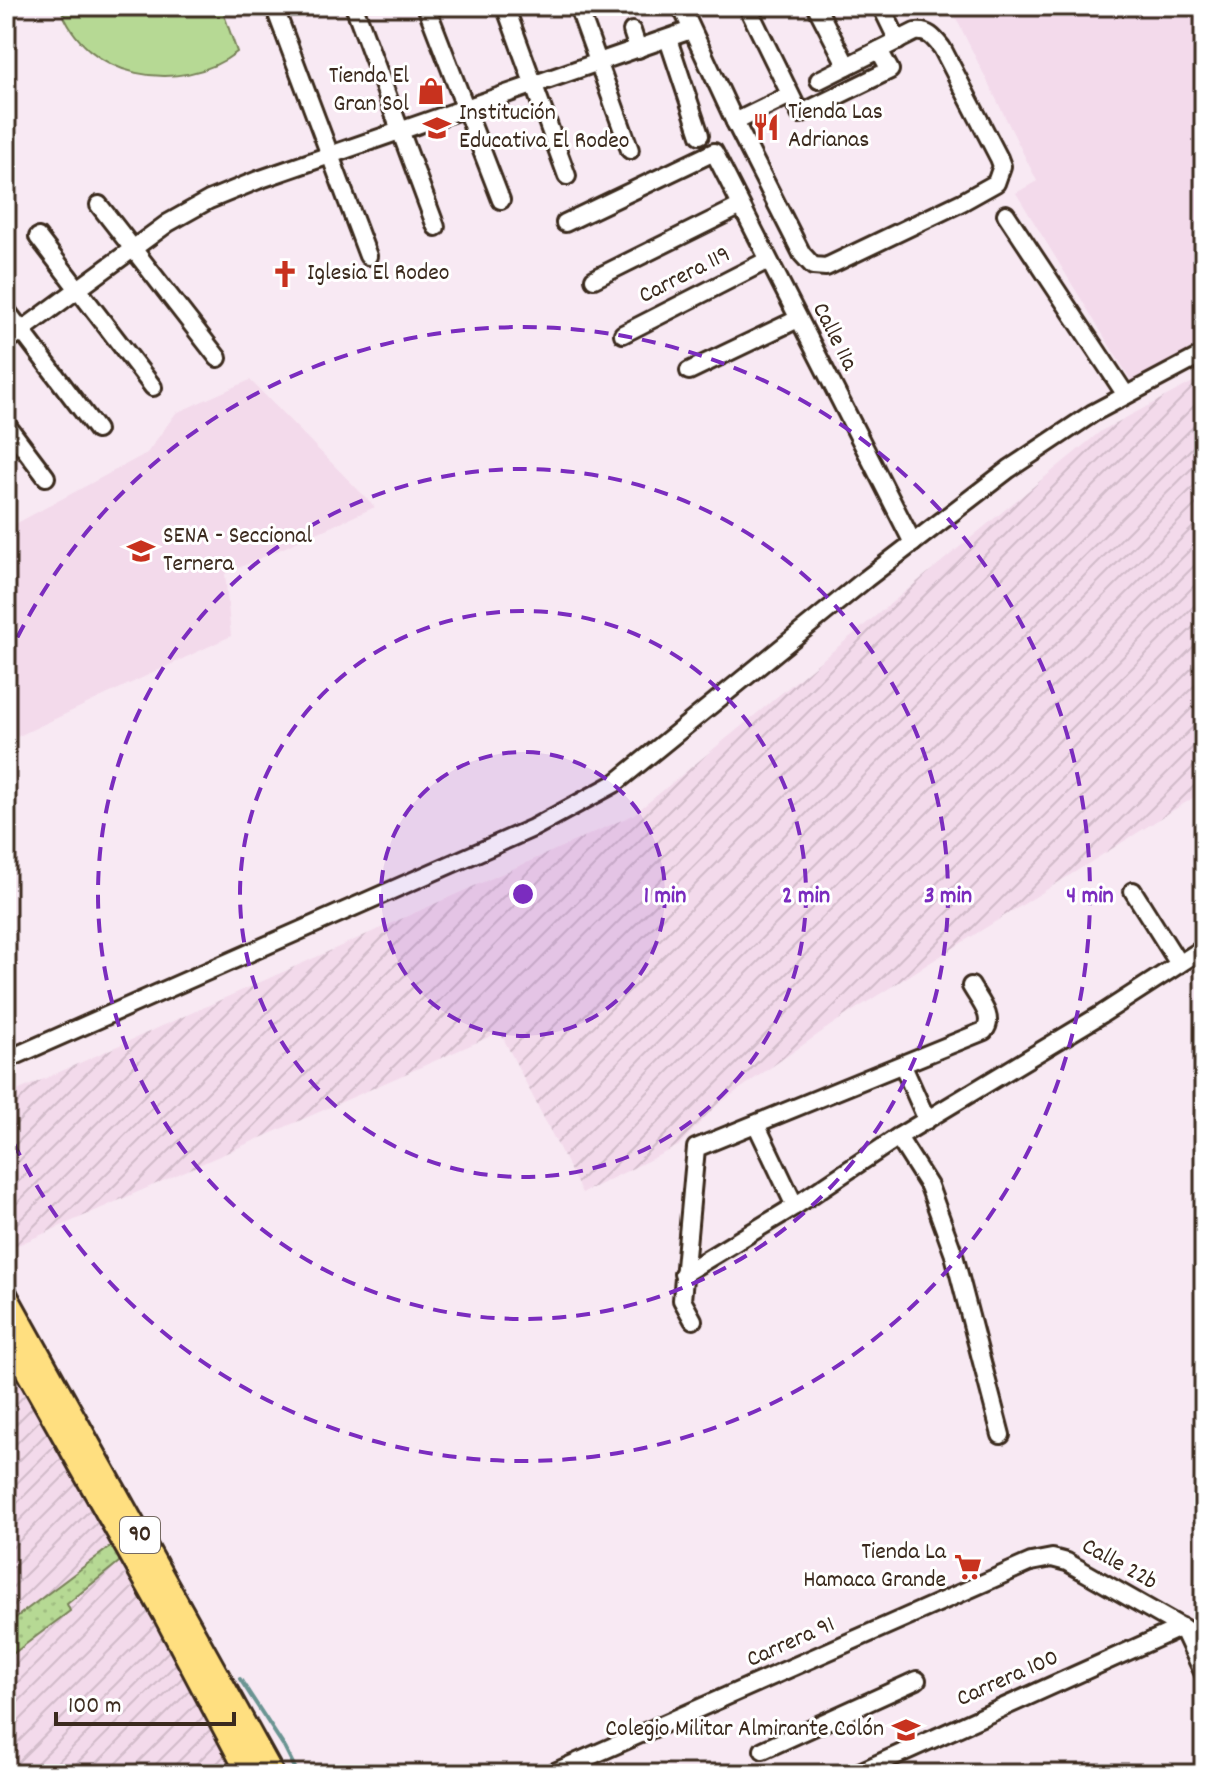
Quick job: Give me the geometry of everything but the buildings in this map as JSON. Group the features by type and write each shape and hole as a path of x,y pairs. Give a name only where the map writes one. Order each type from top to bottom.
{"highway":[{"name":"90","path":"6,1296 272,1774"},
{"name":"90","path":"6,1333 164,1613 249,1774"}],"street":[{"path":"274,6 368,256"},
{"path":"354,6 436,227"},
{"path":"426,6 501,200"},
{"path":"505,6 567,176"},
{"path":"578,6 630,150"},
{"path":"681,6 802,254 813,266 826,267 962,202 996,183 1001,175 999,158 936,40 922,31 819,80"},
{"path":"747,6 800,114 890,70 879,50"},
{"path":"816,6 847,66"},
{"path":"881,6 898,41"},
{"path":"6,342 132,248 209,200 691,30"},
{"path":"632,31 638,49"},
{"path":"668,39 700,135"},
{"path":"735,122 790,95"},
{"name":"Calle 11a","path":"565,223 714,152 913,543"},
{"path":"99,205 218,358"},
{"path":"594,279 741,206"},
{"path":"1006,214 1126,395"},
{"path":"38,237 153,387"},
{"name":"Carrera 119","path":"623,334 768,260"},
{"path":"6,310 97,430"},
{"path":"689,371 798,319"},
{"path":"6,1060 533,828 614,784 1009,469 1126,395 1204,354"},
{"path":"6,424 46,477"},
{"path":"1133,891 1179,964"},
{"path":"683,1274 1204,948"},
{"path":"693,1320 682,1300 696,1148 984,1031 989,1019 971,986"},
{"path":"903,1066 927,1120"},
{"path":"756,1124 795,1206"},
{"path":"898,1137 929,1186 954,1255 1001,1435"},
{"name":"Calle 22b","path":"1052,1558 1067,1562 1204,1640"},
{"name":"Carrera 91","path":"550,1774 1031,1562 1052,1558"},
{"path":"1182,1627 1204,1674"},
{"name":"Carrera 100","path":"855,1774 1182,1627"},
{"path":"763,1750 917,1680"}],"shaded area":[{"path":"950,6 1204,6 1204,342 1132,382 1016,193 1037,181"},
{"path":"1204,376 1204,791 840,1019 717,1105 678,1146 582,1193 500,1032 9,1249 6,1244 6,1096 633,815 1101,431"},
{"name":"SENA - Seccional Ternera","path":"250,380 375,507 225,574 231,636 6,742 6,529 147,453 176,413"},
{"path":"6,1349 114,1544 6,1625"},
{"path":"119,1562 239,1774 6,1774 6,1659 70,1611 66,1604"}],"green space":[{"path":"60,6 221,6 237,52 214,66 189,74 162,76 136,73 112,64 90,50 72,31"},
{"path":"114,1544 120,1553 119,1562 67,1604 70,1611 6,1659 6,1625"}],"waterway":[{"path":"9,1273 24,1307"},
{"path":"240,1679 285,1748 298,1774"}],"place":[{"name":"Tienda El Gran Sol","path":"431,91"},
{"name":"Tienda Las Adrianas","path":"766,127"},
{"name":"Institución Educativa El Rodeo","path":"437,128"},
{"name":"Iglesia El Rodeo","path":"285,274"},
{"name":"SENA - Seccional Ternera","path":"141,551"},
{"name":"Tienda La Hamaca Grande","path":"968,1567"},
{"name":"Colegio Militar Almirante Colón","path":"906,1730"}]}
